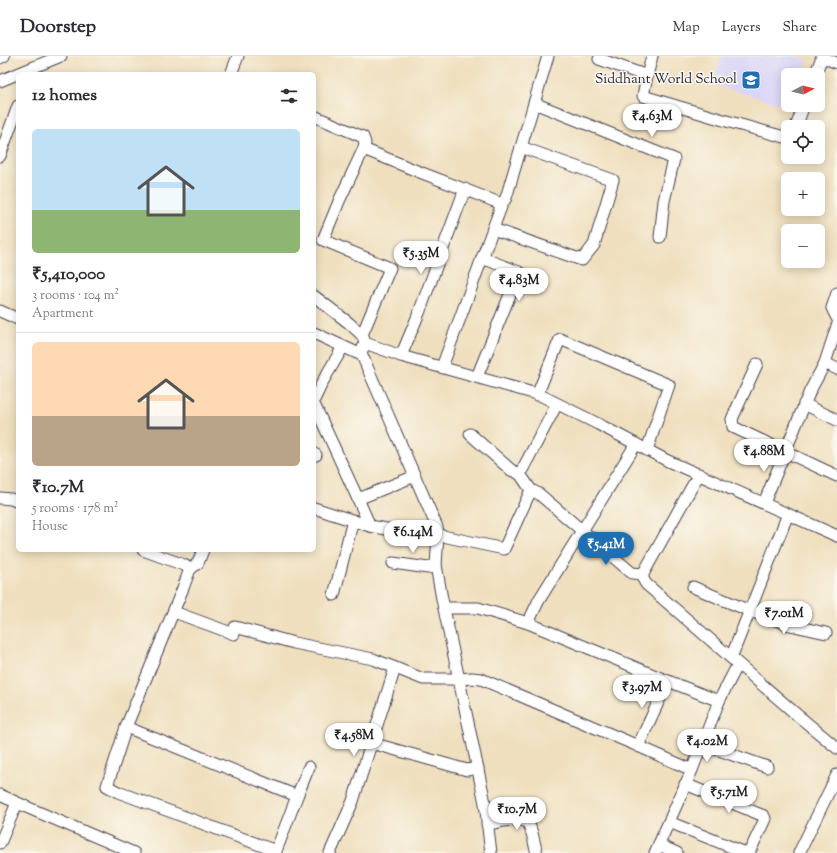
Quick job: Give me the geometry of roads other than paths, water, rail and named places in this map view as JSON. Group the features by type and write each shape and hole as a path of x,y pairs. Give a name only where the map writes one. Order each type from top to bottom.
{"street":[{"path":"0,58 4,56"},
{"path":"30,71 61,56"},
{"path":"232,72 238,56"},
{"path":"442,367 502,204 506,198 548,56"},
{"path":"652,56 643,96 781,136"},
{"path":"818,68 822,57 837,63"},
{"path":"598,59 647,76"},
{"path":"0,81 16,76"},
{"path":"534,103 674,159 664,201 660,237"},
{"path":"0,156 16,112"},
{"path":"316,117 363,138 365,143 323,240 390,268 363,344 357,353 316,334"},
{"path":"493,229 582,260 594,245 612,180 521,147"},
{"path":"364,148 417,171 502,204"},
{"path":"402,356 465,189"},
{"path":"477,377 519,272 482,258"},
{"path":"837,293 832,308 837,318"},
{"path":"316,298 349,323 363,344 415,476 437,527 438,536 436,565 478,768 491,853"},
{"path":"0,311 16,318"},
{"path":"764,503 804,404 825,363 837,326"},
{"path":"538,395 560,339 669,385 647,450"},
{"path":"363,344 538,395 668,461 837,536"},
{"path":"316,396 343,347"},
{"path":"825,363 837,369"},
{"path":"757,364 732,419 733,427 785,450 837,476"},
{"path":"520,474 557,404"},
{"path":"804,404 837,420"},
{"path":"316,408 370,526"},
{"path":"470,434 511,470 520,474 531,490 539,494 632,573 643,574"},
{"path":"528,623 539,600 636,444"},
{"path":"698,474 643,574 643,579 646,584 735,661 837,746"},
{"path":"358,499 415,476"},
{"path":"316,509 370,526 402,532 438,536 504,549 531,490"},
{"path":"0,498 16,501"},
{"path":"677,853 657,849 692,770 735,661 750,611 788,514"},
{"path":"334,595 353,520"},
{"path":"148,552 184,565 190,569"},
{"path":"202,552 198,563 190,569 174,612 126,727 107,786 118,792 275,852 309,767"},
{"path":"393,563 428,568 436,565"},
{"path":"693,587 750,611 790,625 826,633"},
{"path":"444,608 478,608 528,623 719,701"},
{"path":"174,612 234,630 373,658 423,679 481,679 692,770"},
{"path":"330,853 353,801 395,668"},
{"path":"638,746 668,681"},
{"path":"126,727 297,796"},
{"path":"369,748 375,744 468,770 478,768"},
{"path":"702,744 767,767"},
{"path":"799,853 837,775"},
{"path":"669,822 747,853 765,819 764,816 686,784"},
{"path":"0,794 17,803 134,853"},
{"path":"0,843 17,803"},
{"path":"487,824 520,819 526,821 529,825 537,853"}],"place":[{"name":"Siddhant World School","path":"751,80"}]}
